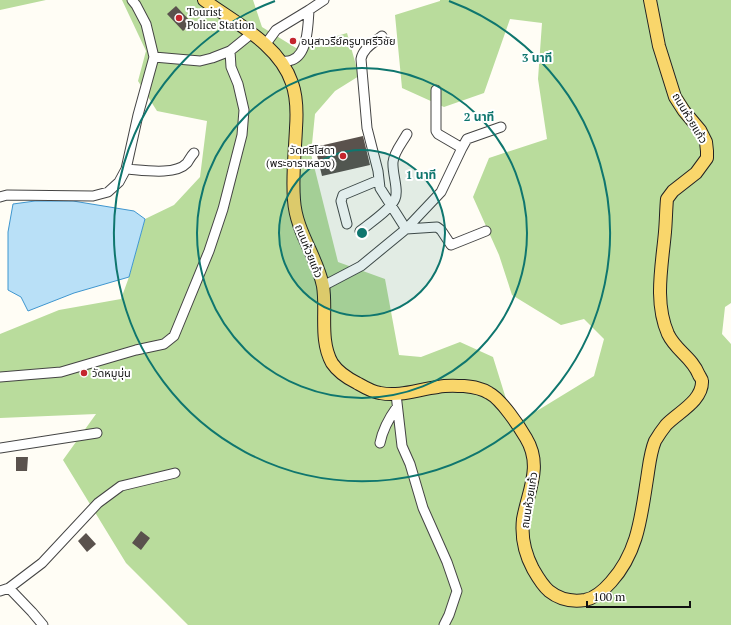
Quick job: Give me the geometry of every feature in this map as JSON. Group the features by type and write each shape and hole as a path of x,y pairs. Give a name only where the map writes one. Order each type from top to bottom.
{"main road":[{"name":"ถนนห้วยแก้ว","path":"204,0 265,45 279,61 292,82 296,110 294,200 296,217 323,286 325,340 329,358 345,377 366,388 380,393 396,394 442,386 458,386 475,387 488,392 499,400 527,439 532,452 534,476 523,521 523,541 529,560 536,575 549,591 566,600 580,601 593,598 606,588 620,571 629,556 638,532 651,453 656,440 665,426 693,401 699,393 702,381 696,367 686,355 674,345 668,335 661,313 660,285 667,199 673,191 696,173 707,158 706,142 700,130 684,111 675,97 659,46 650,0"}],"street":[{"path":"0,196 93,196 108,192 119,182 126,169 138,114 154,57 146,24 132,0"},
{"path":"265,45 276,30 311,6 324,0"},
{"path":"279,61 293,60 302,52 311,6"},
{"path":"154,57 200,61 230,51 251,34"},
{"path":"382,36 365,50 361,59 367,128 378,171 380,188 406,229"},
{"path":"0,377 60,372 136,350 164,344 174,336 211,244 223,209 242,135 244,110 238,84 231,67 230,51"},
{"path":"436,90 436,131 438,134 462,148"},
{"path":"323,286 361,266 406,229 441,192 467,139 501,127"},
{"path":"360,231 390,205 397,194 393,169 394,156 407,134"},
{"path":"126,169 174,170 186,164 194,153"},
{"path":"347,224 342,201 343,194 379,180"},
{"path":"406,229 437,227 440,229 449,244 452,245 486,232"},
{"path":"396,394 402,446 410,464 424,508 447,562 457,591 444,625"},
{"path":"380,443 382,432 397,407"},
{"path":"0,448 98,433"},
{"path":"0,591 9,588 42,564 98,503 121,486 175,473"},
{"path":"9,588 43,625"}],"green space":[{"path":"0,0 46,0 0,10"},
{"path":"122,0 253,0 262,27 296,48 347,33 359,76 335,91 315,114 311,154 338,262 385,279 399,355 421,357 460,342 493,357 507,402 522,420 594,376 604,339 584,319 561,325 512,295 499,255 473,197 489,158 547,139 538,79 542,23 510,19 484,93 444,107 402,88 395,15 440,0 731,0 731,303 725,307 722,334 731,344 731,625 188,625 126,563 63,460 96,414 0,418 0,334 59,310 121,299 129,277 145,219 174,205 200,177 207,121 157,111 138,81 146,51"}],"water":[{"path":"35,201 73,201 134,211 145,219 129,277 74,293 28,311 21,297 8,290 8,232 13,204"}],"building":[{"name":"Tourist Police Station","path":"176,6 192,23 183,31 167,14"},
{"name":"วัดศรีโสดา (พระอาราหลวง)","path":"363,136 370,165 322,176 315,147"},
{"path":"16,457 28,457 27,471 16,471"},
{"path":"141,531 150,538 141,550 132,543"},
{"path":"86,533 96,544 87,552 78,541"}],"place":[{"name":"Tourist Police Station","path":"179,18"},
{"name":"อนุสาวรีย์ครูบาศรีวิชัย","path":"293,41"},
{"name":"วัดศรีโสดา (พระอาราหลวง)","path":"343,156"},
{"name":"วัดหมูบุ่น","path":"84,373"}]}
